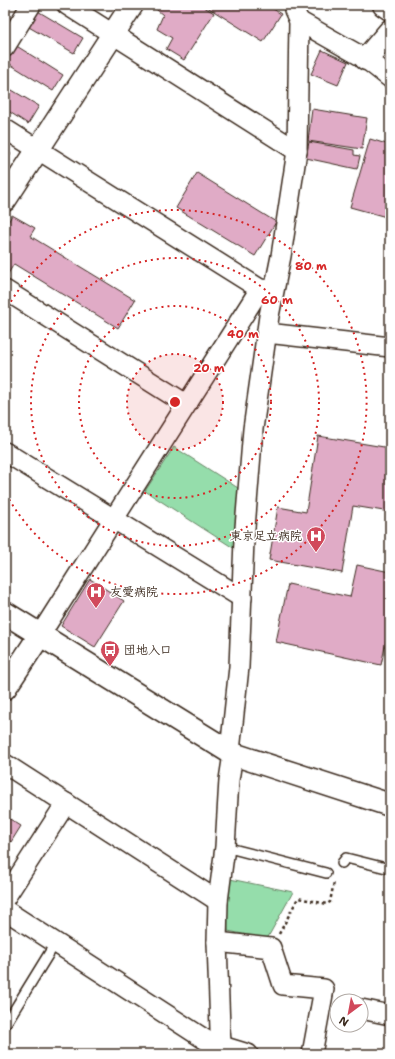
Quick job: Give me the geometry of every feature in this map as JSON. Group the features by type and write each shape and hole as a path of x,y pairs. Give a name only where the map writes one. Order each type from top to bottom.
{"street":[{"path":"5,47 31,5"},
{"path":"67,5 297,151"},
{"path":"5,200 132,5"},
{"path":"384,5 390,9"},
{"path":"297,13 366,59 390,78"},
{"path":"5,688 186,404 267,290 281,256 297,151 297,13"},
{"path":"366,59 390,31"},
{"path":"5,129 267,290"},
{"path":"5,290 186,404"},
{"path":"222,1051 217,942 218,902 225,848 231,753 239,667 244,540 252,444 267,333 267,290"},
{"path":"267,333 390,347"},
{"path":"5,452 242,598"},
{"path":"5,613 231,753 390,805"},
{"path":"5,764 218,902"},
{"path":"5,898 66,803"},
{"path":"5,910 222,1051 248,1054"},
{"path":"217,942 271,948 282,985 324,989 329,1000"},
{"path":"312,1054 329,1005"},
{"path":"369,1011 390,1015"}],"lane":[{"path":"225,848 326,873"},
{"path":"342,863 346,858 390,870"},
{"path":"5,1025 56,942"}],"path":[{"path":"271,948 298,898 326,904 330,902 336,876 342,863"}],"green space":[{"path":"174,447 238,488 235,549 145,491"},
{"path":"230,879 293,892 267,939 228,931 227,905"}],"building":[{"path":"151,5 201,5 214,13 184,60 166,49 172,38 157,29 163,15"},
{"path":"204,5 267,5 281,14 263,42"},
{"path":"36,10 83,38 74,53 27,26"},
{"path":"15,45 63,75 53,91 5,61"},
{"path":"322,50 348,62 338,85 311,74"},
{"path":"5,86 39,106 28,124 5,109"},
{"path":"312,109 367,118 362,149 308,141"},
{"path":"370,139 390,145 390,218 350,207"},
{"path":"309,142 354,150 354,155 360,156 357,169 306,158"},
{"path":"5,150 11,154 5,163"},
{"path":"197,173 276,222 255,256 176,208"},
{"path":"12,215 35,228 30,236 135,300 118,328 14,264 5,277 5,228"},
{"path":"318,436 390,448 390,512 353,506 342,573 269,560 278,507 306,512"},
{"path":"357,565 390,572 390,624 381,665 276,642 288,584 350,597"},
{"path":"90,579 124,601 95,647 61,626"},
{"path":"5,816 21,826 11,842 5,839"}],"place":[{"name":"東京足立病院","path":"316,553"},
{"name":"友愛病院","path":"96,609"},
{"name":"団地入口","path":"110,667"}]}
